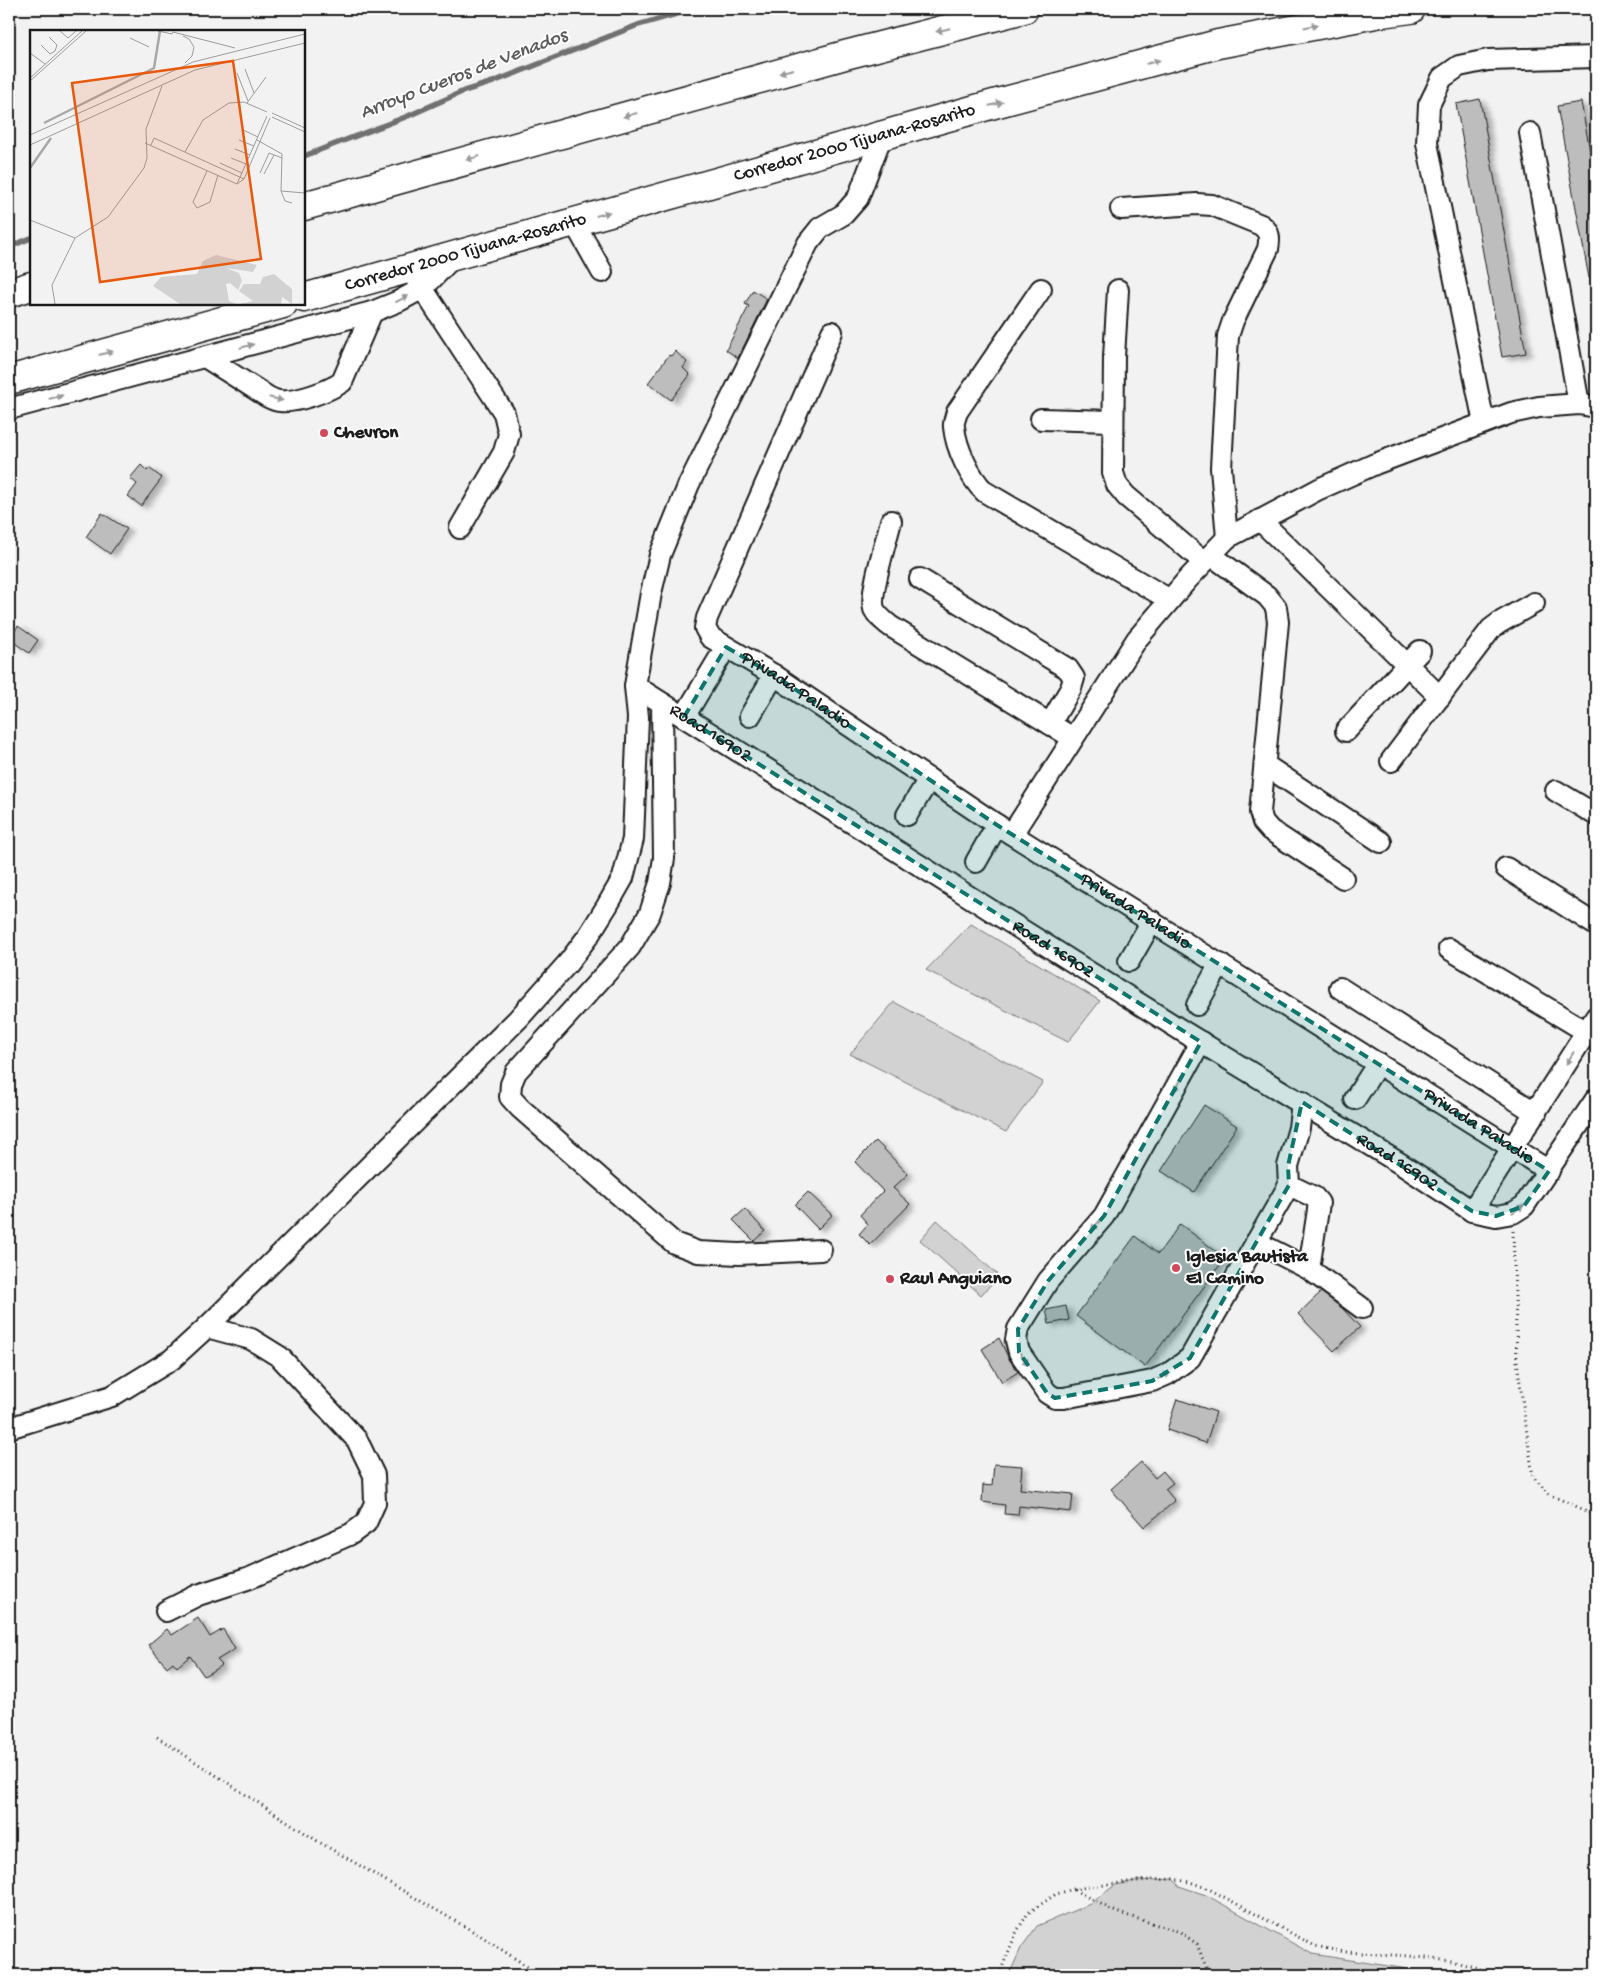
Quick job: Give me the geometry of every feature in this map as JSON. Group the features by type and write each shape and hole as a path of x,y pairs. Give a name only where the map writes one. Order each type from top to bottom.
{"highway":[{"path":"969,23 1006,9"},
{"path":"305,206 826,60 1024,9"},
{"name":"Corredor 2000 Tijuana-Rosarito","path":"305,298 416,278 454,256 1218,44 1411,9"},
{"path":"9,293 30,286"},
{"path":"9,380 280,305"}],"street":[{"path":"1484,423 1427,143 1429,105 1442,78 1459,66 1488,60 1596,56"},
{"path":"976,862 1004,829 1073,738 1138,639 1207,558 1227,538 1319,489 1367,468 1511,413 1539,407 1588,406 1530,133"},
{"path":"9,1428 112,1396 171,1360 207,1327 518,1020 568,964 589,935 623,878 633,839 638,717 635,686 651,593 660,555 689,484 808,244 820,228 844,214 858,198 882,136"},
{"path":"1121,209 1198,204 1212,206 1261,225 1267,230 1270,238 1268,249 1233,321 1228,336 1221,468 1227,538"},
{"path":"574,222 602,272"},
{"path":"9,409 372,312 399,301 416,278 504,413 509,434 504,452 460,528"},
{"path":"1041,288 957,412 953,426 969,472 975,483 985,492 1170,600"},
{"path":"1118,290 1112,421 1113,473 1117,485 1126,496 1207,558 1267,596 1276,607 1278,622 1260,812 1263,822 1270,830 1343,878"},
{"path":"204,357 268,398 280,402 292,400 332,388 342,382 372,312"},
{"name":"Privada Paladio","path":"832,332 707,618 705,628 710,637 774,674 1004,829 1549,1171"},
{"path":"1041,419 1112,421"},
{"path":"1260,520 1440,697"},
{"path":"891,521 873,594 873,606 878,616 890,626 1073,738"},
{"path":"920,579 1068,669 1074,678 1071,688 1050,724"},
{"path":"1391,761 1492,629 1498,623 1534,603"},
{"path":"684,717 726,647"},
{"path":"1346,731 1420,651"},
{"path":"750,716 774,674"},
{"name":"Road 16902","path":"635,686 1201,1042 1408,1168 1472,1211"},
{"path":"662,704 664,858 660,883 650,912 630,947 516,1072 510,1084 510,1097 520,1108 674,1243 698,1252 739,1254 821,1250"},
{"path":"1265,765 1381,842"},
{"path":"907,815 928,779"},
{"path":"1556,791 1596,815"},
{"path":"1506,868 1596,925"},
{"path":"1129,961 1152,921"},
{"path":"1449,949 1592,1024 1472,1211 1496,1216 1513,1213 1524,1206 1596,1099"},
{"path":"1197,1005 1220,964"},
{"path":"1340,988 1536,1112"},
{"path":"1201,1042 1104,1216 1048,1281 1018,1329 1016,1340 1019,1352 1047,1393 1055,1398 1064,1398 1152,1381 1168,1374 1190,1358 1289,1185 1288,1166 1299,1128 1302,1102"},
{"path":"1355,1099 1378,1063"},
{"path":"1289,1185 1314,1197 1320,1203 1309,1269"},
{"path":"1256,1242 1309,1269 1362,1308"},
{"path":"166,1611 198,1595 250,1578 351,1534 366,1523 375,1503 374,1475 357,1440 280,1357 250,1339 207,1327"}],"path":[{"path":"1513,1213 1517,1361 1533,1478 1550,1495 1589,1512 1596,1521"},
{"path":"157,1737 319,1842 481,1936 540,1975"},
{"path":"999,1975 1017,1931 1028,1913 1040,1903 1056,1894 1074,1889 1135,1881 1173,1880 1190,1882 1209,1889 1315,1946 1345,1952 1451,1961 1505,1975"},
{"path":"1074,1889 1116,1912 1180,1932 1198,1944 1209,1975"}],"highlighted area":[{"path":"726,647 774,675 997,825 1549,1171 1524,1206 1496,1216 1472,1211 1302,1102 1288,1166 1289,1185 1190,1358 1152,1381 1055,1398 1047,1393 1019,1352 1018,1329 1048,1281 1104,1216 1201,1042 684,717"}],"shaded area":[{"path":"971,924 1100,1001 1068,1042 926,970"},
{"path":"894,1002 1043,1082 1006,1132 850,1054"},
{"path":"937,1220 999,1276 981,1295 920,1240"},
{"path":"1173,1879 1179,1886 1206,1895 1312,1954 1434,1975 1009,1975 1021,1948 1037,1926 1090,1904 1115,1885 1135,1881"}],"building":[{"path":"1480,99 1526,353 1502,357 1456,104"},
{"path":"1581,102 1596,184 1596,277 1589,278 1557,106"},
{"path":"753,290 767,299 738,358 726,350 749,306 745,304"},
{"path":"675,351 687,362 683,368 690,375 671,400 648,383 669,355 671,356"},
{"path":"141,465 147,471 149,468 162,478 141,506 128,496 137,484 130,478"},
{"path":"102,513 127,529 110,554 86,537"},
{"path":"18,626 38,640 29,653 9,639"},
{"path":"1204,1105 1237,1126 1194,1192 1161,1171"},
{"path":"876,1141 908,1174 893,1188 910,1204 870,1245 859,1234 868,1224 860,1215 883,1191 855,1162"},
{"path":"808,1192 832,1215 818,1229 795,1205"},
{"path":"745,1209 765,1231 754,1241 733,1220"},
{"path":"1180,1224 1225,1258 1145,1367 1076,1316 1135,1236 1158,1254"},
{"path":"1321,1292 1342,1308 1360,1327 1334,1351 1298,1314"},
{"path":"1066,1306 1069,1320 1049,1324 1046,1310"},
{"path":"999,1338 1009,1359 1018,1372 1002,1382 982,1349"},
{"path":"1177,1399 1216,1412 1206,1443 1167,1430"},
{"path":"1141,1462 1155,1478 1163,1471 1173,1483 1165,1489 1175,1501 1144,1527 1111,1489"},
{"path":"994,1464 1022,1466 1020,1489 1073,1494 1071,1512 1019,1506 1018,1515 1004,1514 1005,1505 982,1502 983,1485 992,1486"},
{"path":"198,1618 210,1637 223,1629 235,1649 217,1660 222,1665 204,1676 190,1656 177,1667 173,1662 167,1667 148,1645 167,1629 172,1635"}],"waterway":[{"name":"Arroyo Cueros de Venados","path":"305,156 408,116 464,91 493,82 638,25 694,9"},
{"name":"Arroyo Cueros de Venados","path":"9,247 30,238"}],"place":[{"name":"Chevron","path":"324,433"},
{"name":"Iglesia Bautista El Camino","path":"1176,1268"},
{"name":"Raul Anguiano","path":"890,1279"}]}
